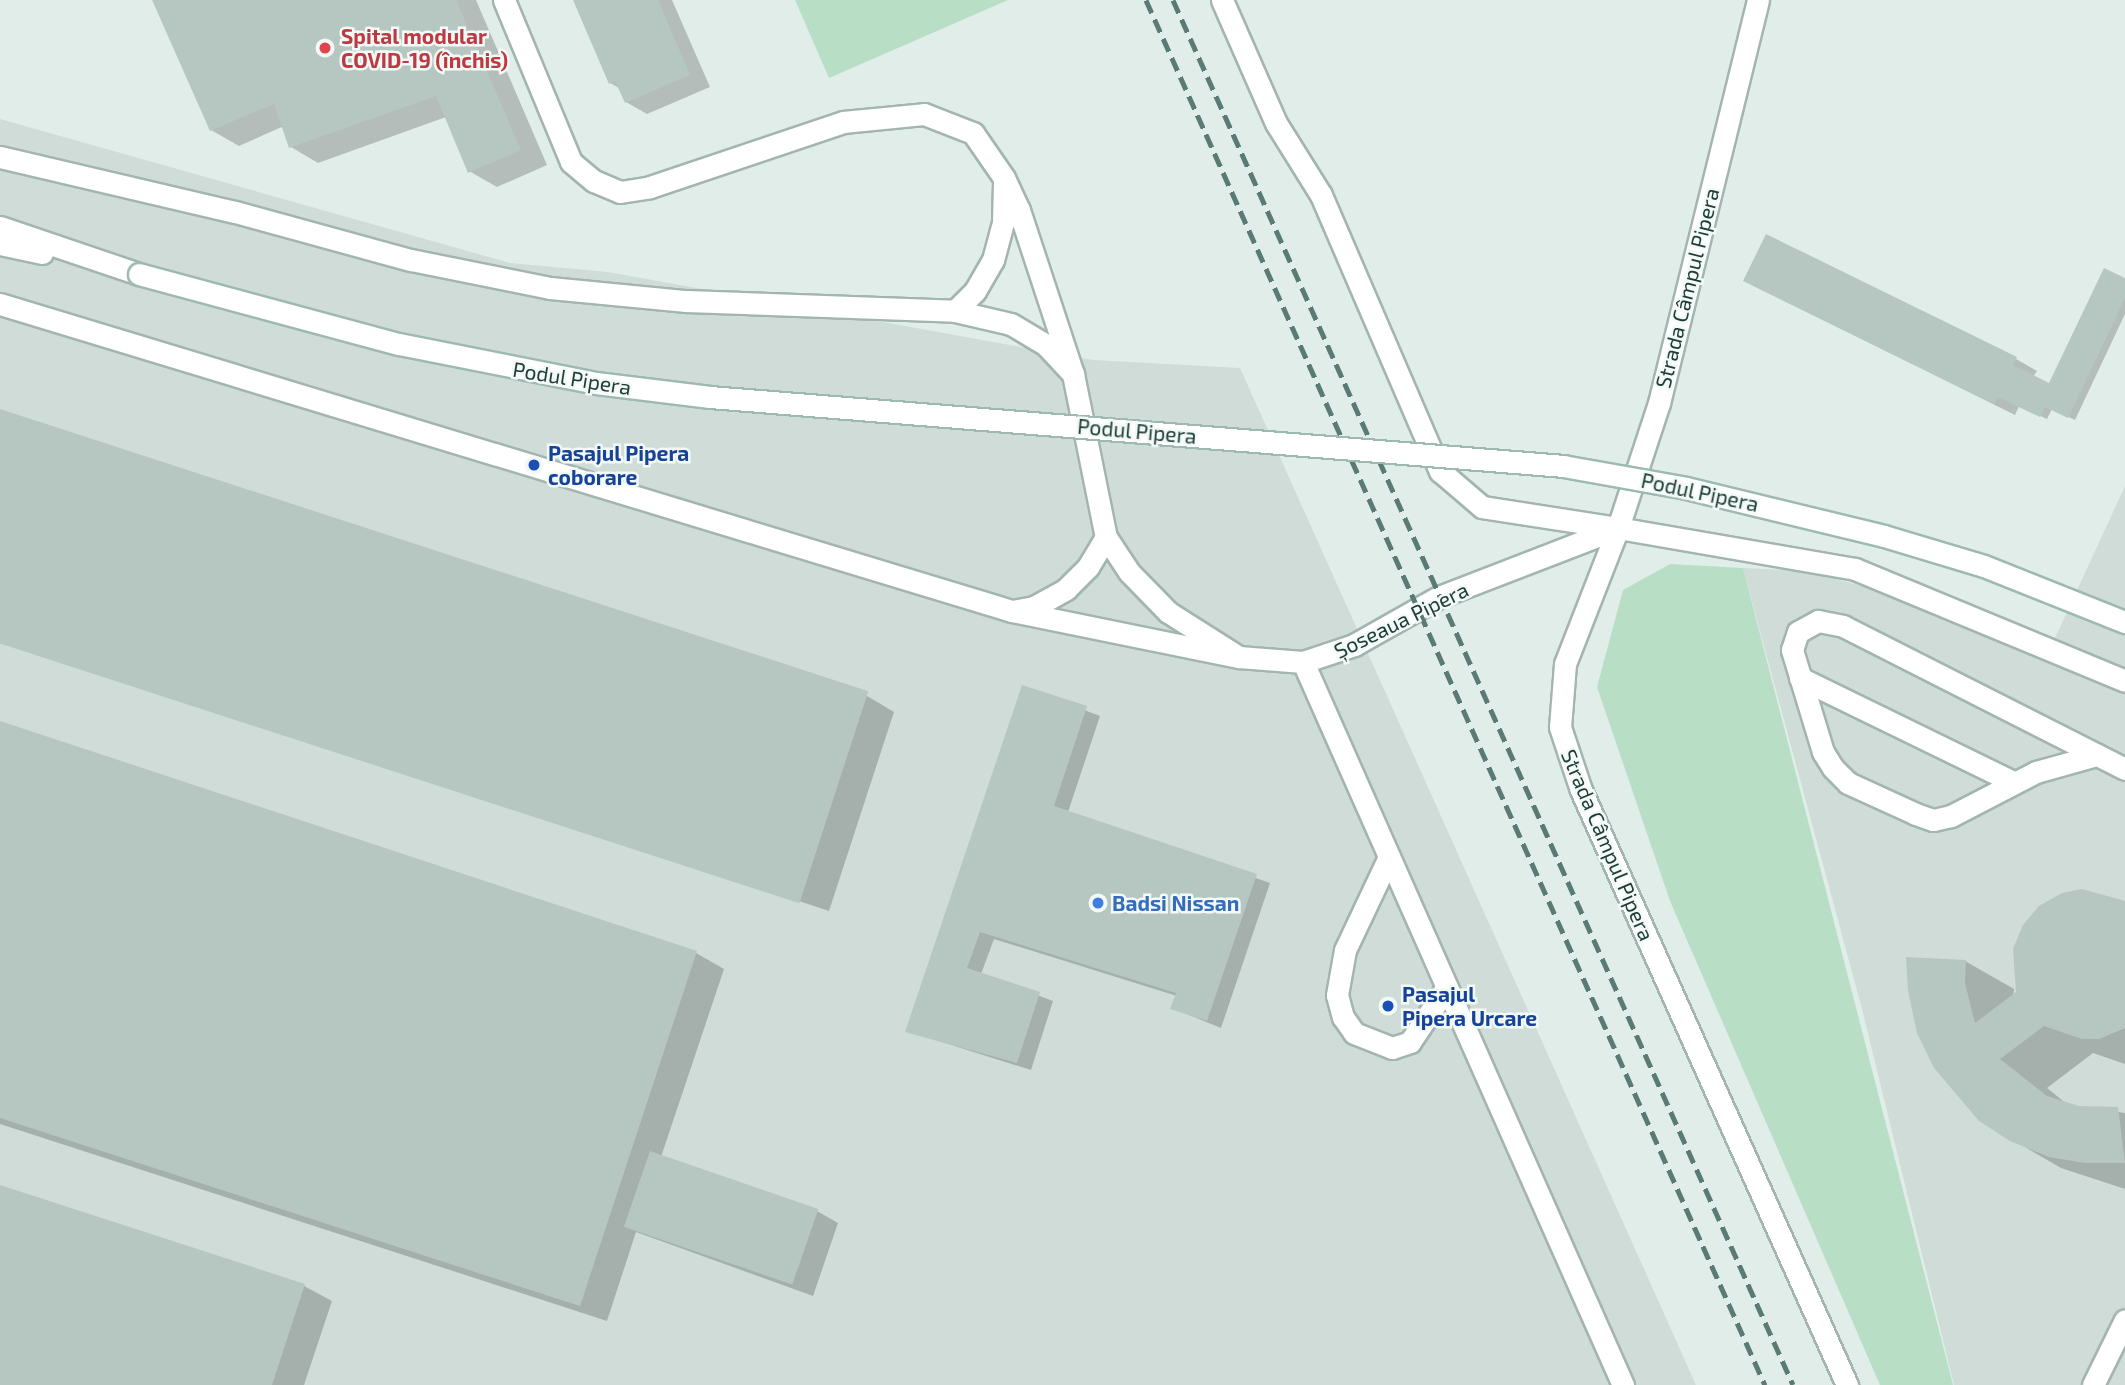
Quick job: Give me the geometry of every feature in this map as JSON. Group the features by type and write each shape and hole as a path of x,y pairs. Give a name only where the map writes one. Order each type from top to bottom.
{"main road":[{"path":"503,0 571,162 594,181 620,192 650,187 843,122 924,114 972,133 1004,178 1028,231 1073,374 1106,537 1129,572 1168,612 1239,657"},
{"path":"1222,0 1276,123 1321,195 1440,471 1482,508 1618,528 1855,569 2125,681"},
{"name":"Strada Câmpul Pipera","path":"1758,0 1659,403 1618,528 1565,663 1560,727 1580,790 1847,1385"},
{"path":"0,158 235,212 411,260 550,288 686,301 954,311 988,316 1029,332 1073,374"},
{"path":"954,311 975,291 993,260 1003,223 1004,178"},
{"path":"0,227 139,274"},
{"path":"0,244 139,274"},
{"name":"Podul Pipera","path":"139,274 399,344 596,383 709,397 1563,466 1686,488 1884,536 1984,566 2125,622"},
{"name":"Șoseaua Pipera","path":"0,304 1012,611 1239,657 1303,662 1354,645 1439,597 1618,528"},
{"path":"1012,611 1034,607 1066,589 1088,567 1106,537"},
{"path":"2097,755 2012,782 1951,816 1933,820 1848,782 1823,752 1792,650 1798,632 1818,621 1843,626 2125,769"},
{"path":"1303,662 1623,1385"},
{"path":"1800,678 2012,782"},
{"path":"1389,857 1345,950 1337,995 1343,1017 1354,1033 1392,1048 1410,1042 1447,987"},
{"path":"2093,1385 2125,1320"}],"shaded area":[{"path":"0,119 510,263 608,272 1093,360 1240,368 1696,1385 0,1385"},
{"path":"2125,486 2125,1385 1954,1385 1862,1009 1743,568 1807,571 1883,592 2044,662"}],"green space":[{"path":"795,0 1008,0 829,78"},
{"path":"1670,564 1743,568 1953,1385 1880,1385 1670,901 1597,687 1623,590"}],"building":[{"name":"Spital modular COVID-19 (închis)","path":"152,0 456,0 521,150 468,173 436,96 289,148 274,104 210,131"},
{"path":"573,0 658,0 690,75 625,103 615,81 609,84"},
{"path":"1766,234 2017,357 2013,365 2049,383 2104,268 2125,278 2125,298 2068,418 2045,407 2040,417 1998,397 1994,404 1743,281"},
{"path":"0,409 868,691 799,903 0,643"},
{"name":"Badsi Nissan","path":"1022,685 1087,706 1054,806 1257,874 1207,1021 1170,1009 1176,993 980,932 967,968 1040,992 1017,1063 905,1032"},
{"path":"0,721 697,951 580,1306 0,1118"},
{"path":"2082,889 2125,901 2125,1028 2099,1039 2082,1039 2044,1026 2000,1059 2047,1096 2079,1106 2118,1107 2125,1163 2085,1163 2049,1157 2010,1141 1979,1121 1934,1068 1917,1033 1908,991 1906,957 1966,960 1965,983 1975,1023 2016,992 2013,949 2023,925 2039,906 2062,893"},
{"path":"650,1151 818,1209 792,1285 624,1227"},
{"path":"0,1185 305,1284 272,1385 0,1385"}],"railway":[{"path":"1146,0 1765,1385"},
{"path":"1173,0 1793,1385"}],"place":[{"name":"Spital modular COVID-19 (închis)","path":"325,48"},
{"name":"Pasajul Pipera coborare","path":"534,465"},
{"name":"Badsi Nissan","path":"1098,903"},
{"name":"Pasajul Pipera Urcare","path":"1388,1006"}]}
